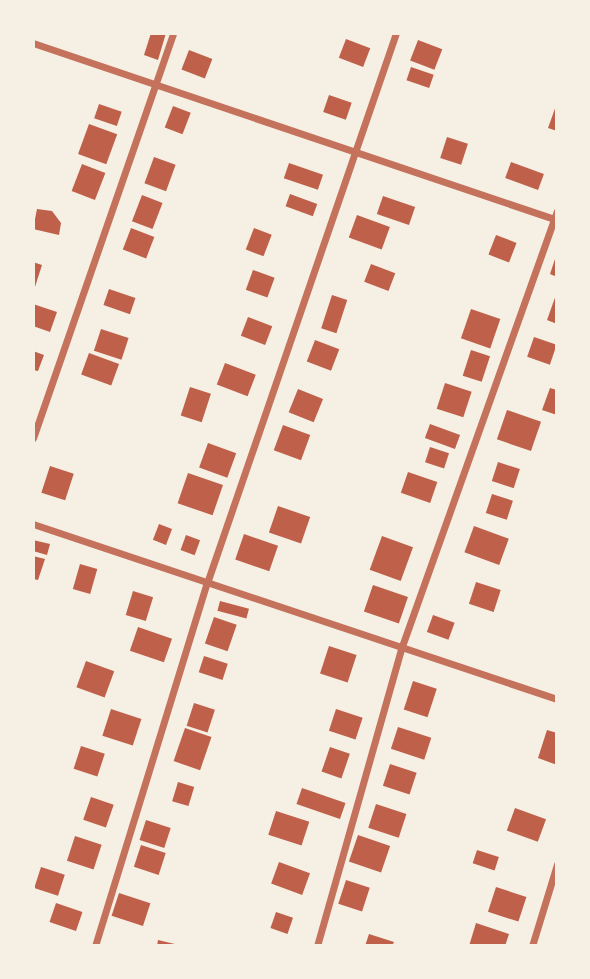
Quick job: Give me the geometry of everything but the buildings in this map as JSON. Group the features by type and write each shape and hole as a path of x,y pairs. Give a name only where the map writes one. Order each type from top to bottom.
{"street":[{"path":"33,438 158,83 173,33"},
{"path":"95,946 207,583 396,33"},
{"path":"33,43 356,148 556,217 401,649 317,946"},
{"path":"33,524 557,699"},
{"path":"532,946 557,864"}]}
